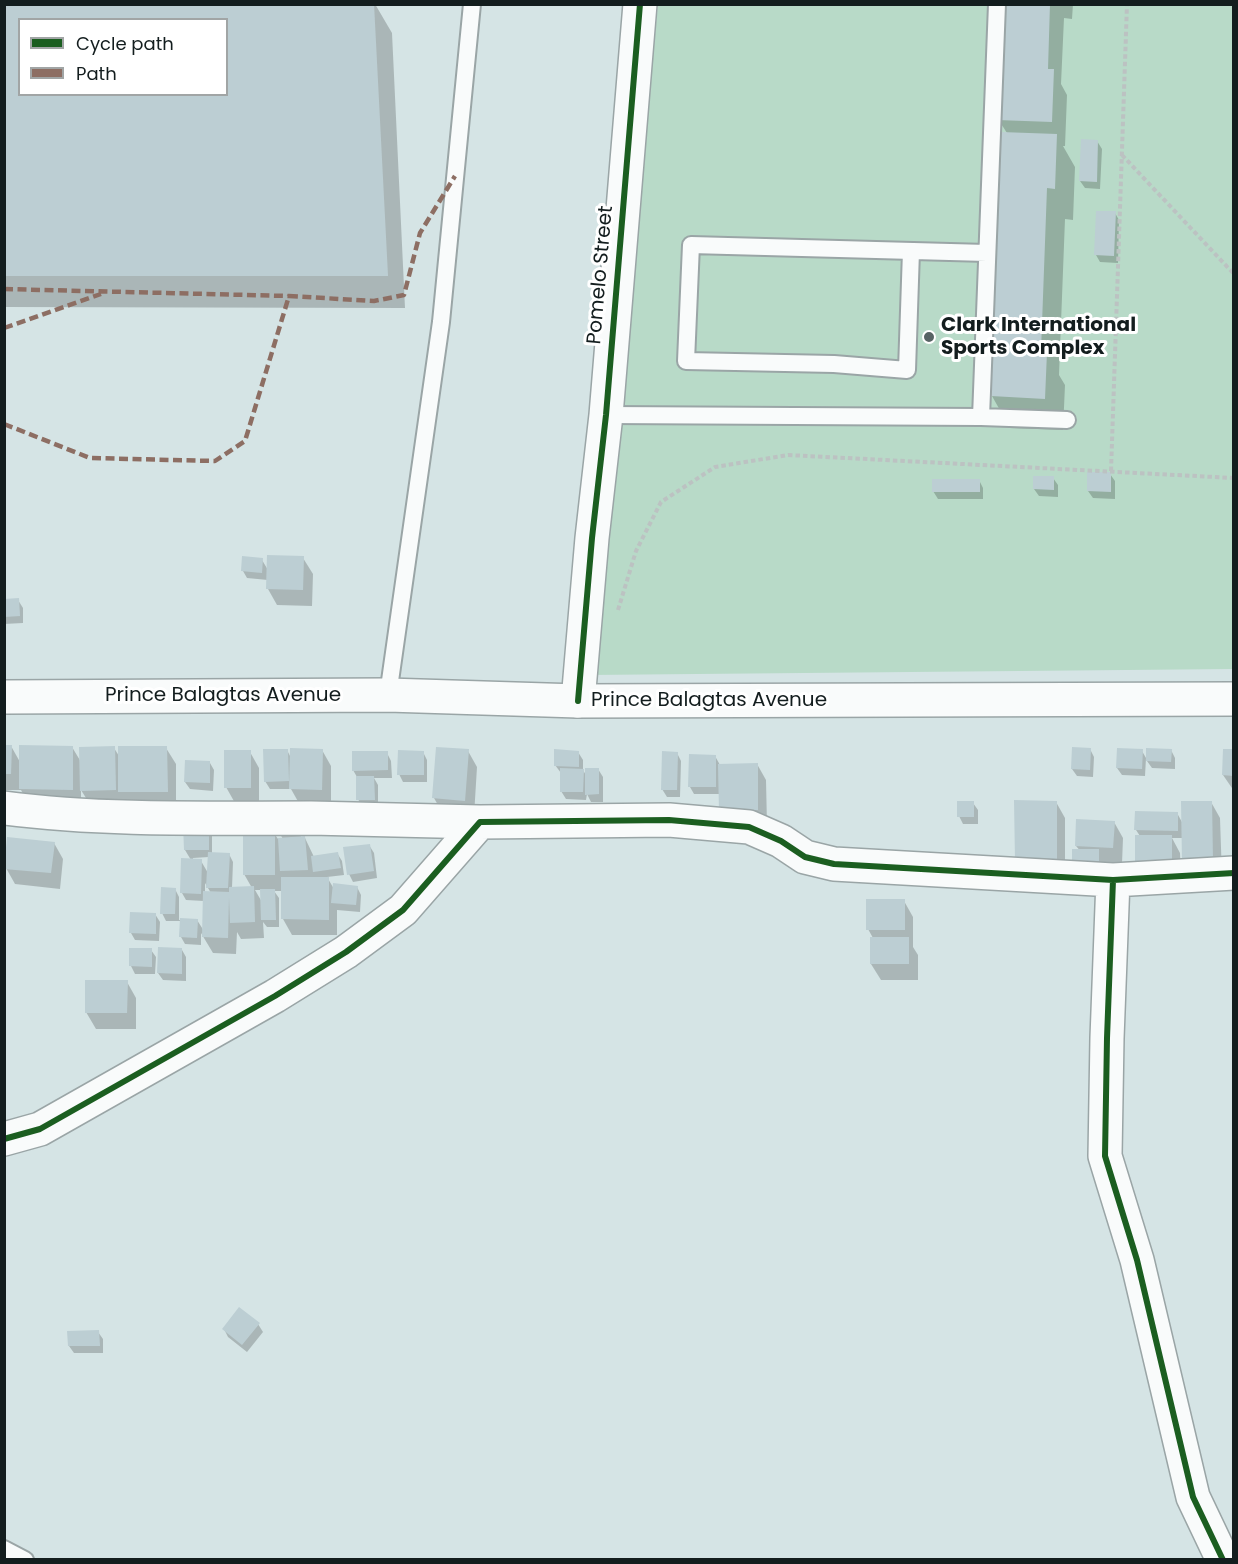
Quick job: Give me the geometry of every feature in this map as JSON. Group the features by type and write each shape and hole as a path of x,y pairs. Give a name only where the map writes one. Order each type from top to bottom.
{"street":[{"name":"Pomelo Street","path":"578,701 591,547 606,415 640,4"},
{"name":"Prince Balagtas Avenue","path":"4,697 388,695 578,701 1233,699"},
{"path":"4,808 87,816 159,819 314,818 480,822 669,819 749,827 782,841 805,857 834,864 1113,880 1233,873"},
{"path":"4,1139 40,1129 312,974 403,910 480,822"},
{"path":"1113,880 1105,1156 1137,1260 1193,1497 1223,1560"}],"lane":[{"path":"388,695 441,322 472,4"},
{"path":"981,417 997,4"},
{"path":"911,251 906,370 834,364 686,361 691,245 987,253"},
{"path":"606,415 981,417 1067,420"},
{"path":"4,1549 25,1560"}],"path":[{"path":"1111,471 1127,4"},
{"path":"1122,155 1233,274"},
{"path":"615,615 636,551 661,502 715,467 788,455 1233,478"}],"green space":[{"name":"Clark International Sports Complex","path":"658,5 1233,5 1233,669 589,675"}],"building":[{"path":"4,4 374,4 388,276 4,276"},
{"path":"1002,4 1050,4 1048,69 1054,69 1052,122 997,120"},
{"path":"1001,132 1057,134 1055,189 1047,188 1041,351 1047,352 1045,399 991,396"},
{"path":"1081,139 1098,140 1097,182 1079,181"},
{"path":"1096,211 1116,211 1114,256 1094,255"},
{"path":"1087,472 1111,472 1111,492 1087,491"},
{"path":"1033,476 1054,476 1054,490 1033,489"},
{"path":"932,479 980,479 980,492 932,492"},
{"path":"267,555 304,556 303,590 266,589"},
{"path":"242,556 263,558 262,573 241,571"},
{"path":"19,598 20,616 4,617 4,599"},
{"path":"4,745 12,745 11,774 4,774"},
{"path":"19,745 73,746 73,790 19,789"},
{"path":"115,746 116,790 80,791 79,747"},
{"path":"118,746 167,746 168,792 118,792"},
{"path":"436,747 469,749 465,801 432,798"},
{"path":"1072,747 1091,748 1090,770 1071,769"},
{"path":"290,748 323,749 322,790 289,789"},
{"path":"1117,748 1143,749 1142,769 1116,768"},
{"path":"1146,748 1172,749 1171,762 1146,761"},
{"path":"263,749 288,749 289,781 264,782"},
{"path":"554,749 579,751 579,767 554,766"},
{"path":"1223,749 1234,749 1234,776 1222,775"},
{"path":"224,750 251,750 251,788 224,788"},
{"path":"398,750 424,751 424,775 397,775"},
{"path":"352,751 388,751 388,770 352,771"},
{"path":"662,751 678,752 677,790 661,790"},
{"path":"689,754 716,755 716,787 688,787"},
{"path":"185,760 210,761 210,783 184,782"},
{"path":"758,763 758,810 719,811 718,764"},
{"path":"560,768 584,769 583,792 560,792"},
{"path":"585,768 599,768 599,794 585,795"},
{"path":"356,776 374,776 375,800 356,800"},
{"path":"1014,800 1057,801 1057,861 1015,861"},
{"path":"957,801 974,801 974,817 957,817"},
{"path":"1181,801 1212,801 1213,862 1182,862"},
{"path":"1135,811 1178,812 1178,831 1134,830"},
{"path":"1076,819 1115,821 1113,848 1075,846"},
{"path":"183,823 209,824 209,850 184,850"},
{"path":"243,831 275,831 275,875 243,875"},
{"path":"1135,835 1172,835 1172,862 1135,862"},
{"path":"305,836 308,870 280,871 278,838"},
{"path":"7,837 55,842 51,873 4,869"},
{"path":"370,844 374,871 347,875 343,847"},
{"path":"1072,849 1099,849 1099,870 1072,869"},
{"path":"208,852 230,853 228,888 206,888"},
{"path":"338,852 341,868 313,872 311,856"},
{"path":"181,858 202,859 201,894 180,893"},
{"path":"281,877 329,877 329,920 281,919"},
{"path":"333,883 358,886 356,905 331,903"},
{"path":"254,886 255,922 230,923 229,897 228,938 202,937 203,891 229,892 229,887"},
{"path":"161,887 176,888 175,914 160,914"},
{"path":"260,889 275,889 276,920 261,920"},
{"path":"866,899 905,899 905,930 866,930"},
{"path":"130,912 156,913 156,934 129,933"},
{"path":"180,918 198,919 197,938 179,937"},
{"path":"870,937 909,937 909,964 870,964"},
{"path":"158,947 182,948 182,974 157,973"},
{"path":"129,948 152,948 152,967 129,966"},
{"path":"85,980 128,980 127,1013 85,1013"},
{"path":"239,1307 260,1323 242,1345 222,1329"},
{"path":"99,1330 100,1346 68,1346 67,1331"}],"marked path":[{"path":"4,424 90,458 215,461 245,441 289,296 374,301 404,295 420,233 455,176"},
{"path":"4,289 289,296"},
{"path":"4,328 101,294"}],"cycle path":[{"path":"578,701 592,538 606,415 640,4"},
{"path":"4,1139 40,1129 275,996 346,952 403,910 480,822 669,820 749,827 781,841 805,857 834,864 1113,880 1234,873"},
{"path":"1113,880 1105,1156 1137,1260 1193,1497 1223,1560"}],"place":[{"name":"Clark International Sports Complex","path":"929,337"}]}
